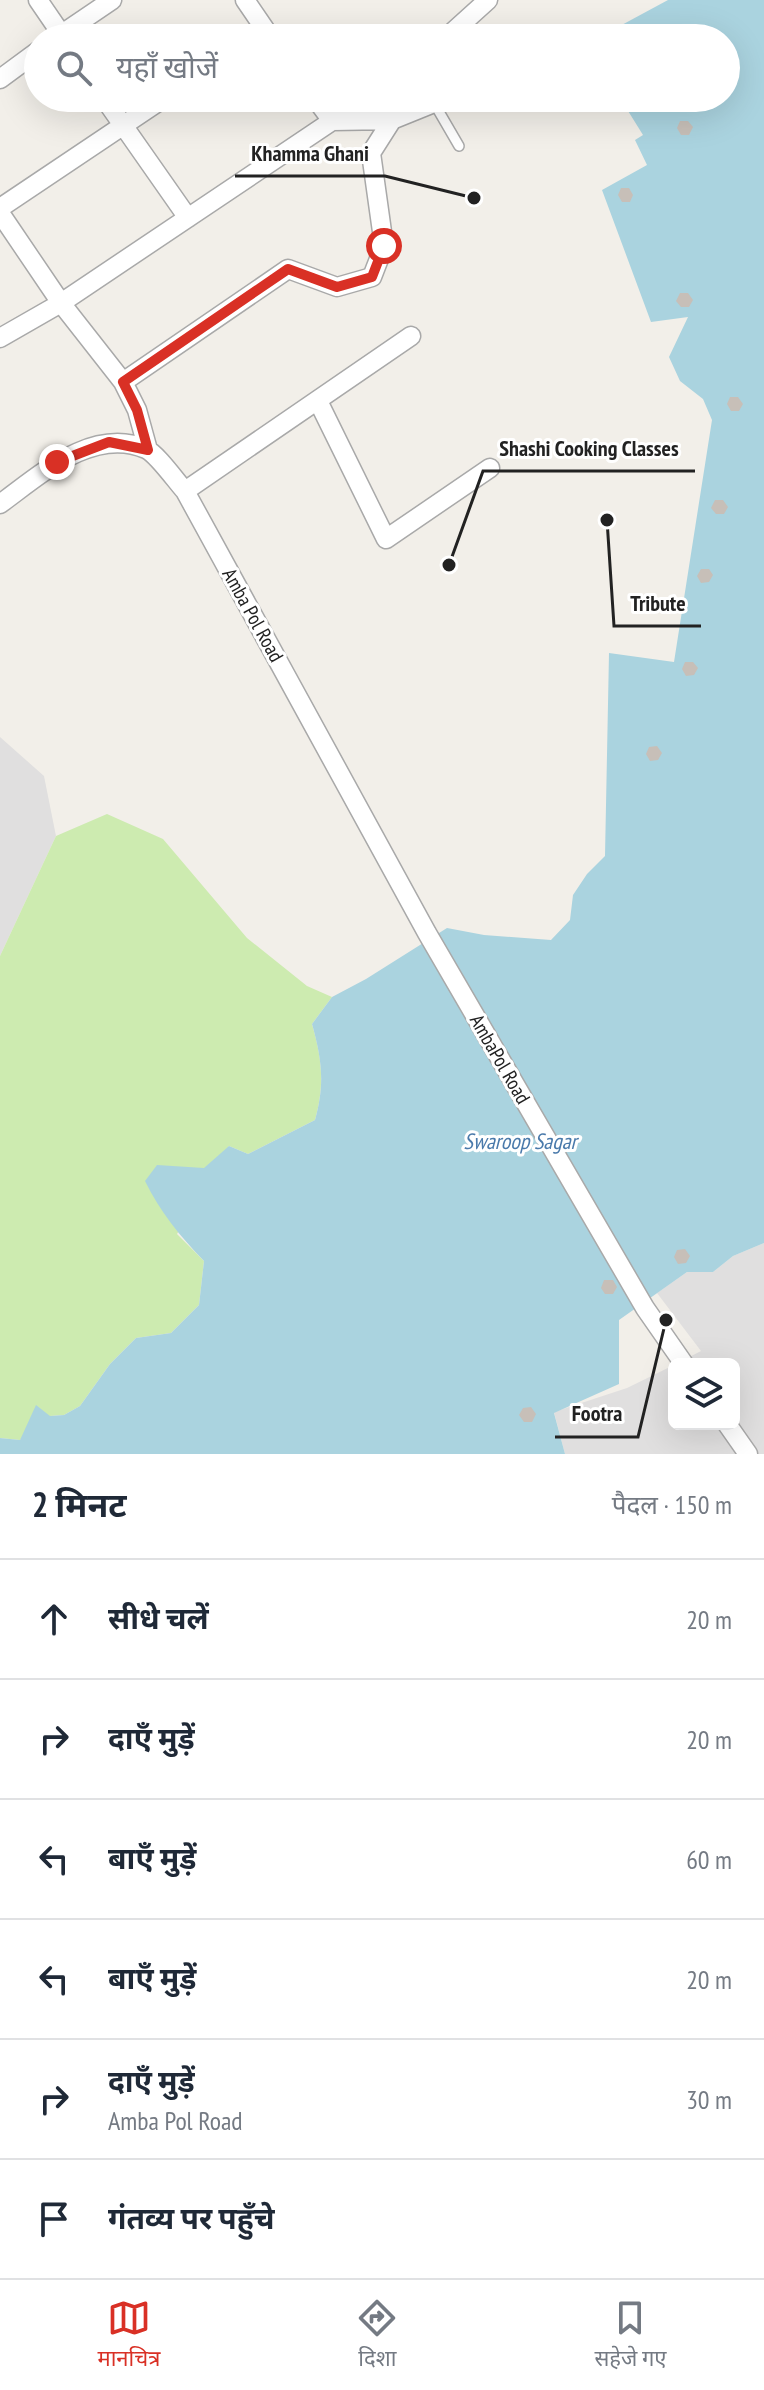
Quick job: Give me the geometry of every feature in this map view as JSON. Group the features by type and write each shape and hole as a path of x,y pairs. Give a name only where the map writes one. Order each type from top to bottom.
{"street":[{"path":"38,0 52,24"},
{"path":"78,24 112,0"},
{"path":"245,0 257,24"},
{"path":"461,24 486,1"},
{"path":"0,79 24,61"},
{"path":"114,112 188,218"},
{"path":"0,504 57,462 109,442 148,450 137,410 123,382 61,303 0,210 144,112"},
{"path":"325,112 332,121"},
{"path":"0,338 61,303 332,121 392,120 409,112"},
{"path":"123,382 288,269 337,287 372,277 384,246 371,153 392,120"},
{"path":"185,491 411,336"},
{"path":"318,401 386,539 490,468"},
{"name":"Amba Pol Road","path":"148,450 185,491 427,933"},
{"name":"AmbaPol Road","path":"427,933 645,1308 680,1358"},
{"path":"731,1430 748,1454"}],"lane":[{"path":"441,112 459,146"}],"shaded area":[{"path":"0,737 44,776 56,836 0,956"},
{"path":"764,1243 764,1454 565,1454 554,1412 627,1388 668,1368 668,1430 740,1430 740,1358 688,1358 701,1351 657,1293 687,1272 713,1272 733,1256"}],"green space":[{"path":"107,814 163,839 247,938 307,986 332,997 312,1024 321,1072 318,1107 315,1120 248,1154 229,1146 177,1234 204,1261 199,1305 171,1333 136,1338 110,1364 80,1406 64,1415 50,1416 20,1440 0,1438 0,956 56,836"}],"water":[{"name":"Swaroop Sagar","path":"668,0 764,0 764,1243 733,1256 713,1272 687,1272 619,1320 619,1384 554,1413 565,1454 0,1454 0,1438 20,1440 36,1405 50,1416 64,1415 80,1406 110,1364 136,1338 171,1333 199,1305 204,1261 171,1223 145,1181 157,1165 204,1168 229,1146 248,1154 315,1120 321,1072 312,1024 332,997 447,928 484,935 551,940 570,920 573,895 587,874 605,856 609,653 674,662 712,420 703,399 680,381 669,357 688,317 651,322 602,190 647,165 635,140 643,135 629,112 740,112 740,24 624,24"}],"building":[{"path":"680,121 688,121 693,127 689,135 681,135 677,128"},
{"path":"621,188 629,188 633,195 630,202 622,202 618,195"},
{"path":"680,293 688,293 693,300 689,307 681,307 676,301"},
{"path":"730,397 738,397 743,404 739,411 731,411 727,404"},
{"path":"715,500 723,500 728,507 724,514 716,514 711,508"},
{"path":"701,569 709,569 713,575 709,582 701,583 697,576"},
{"path":"685,662 693,662 698,668 694,675 686,676 682,669"},
{"path":"657,746 662,753 658,760 650,761 646,754 649,747"},
{"path":"685,1249 690,1256 686,1263 678,1264 674,1257 677,1250"},
{"path":"604,1280 613,1280 617,1287 613,1294 605,1294 601,1288"},
{"path":"531,1407 536,1414 532,1422 524,1422 519,1415 523,1408"}],"place":[{"name":"Khamma Ghani","path":"474,198"},
{"name":"Tribute","path":"607,520"},
{"name":"Shashi Cooking Classes","path":"449,565"},
{"name":"Footra","path":"666,1320"}],"route":[{"path":"57,462 109,442 148,450 137,410 123,382 288,269 337,287 372,277 384,246"}]}
